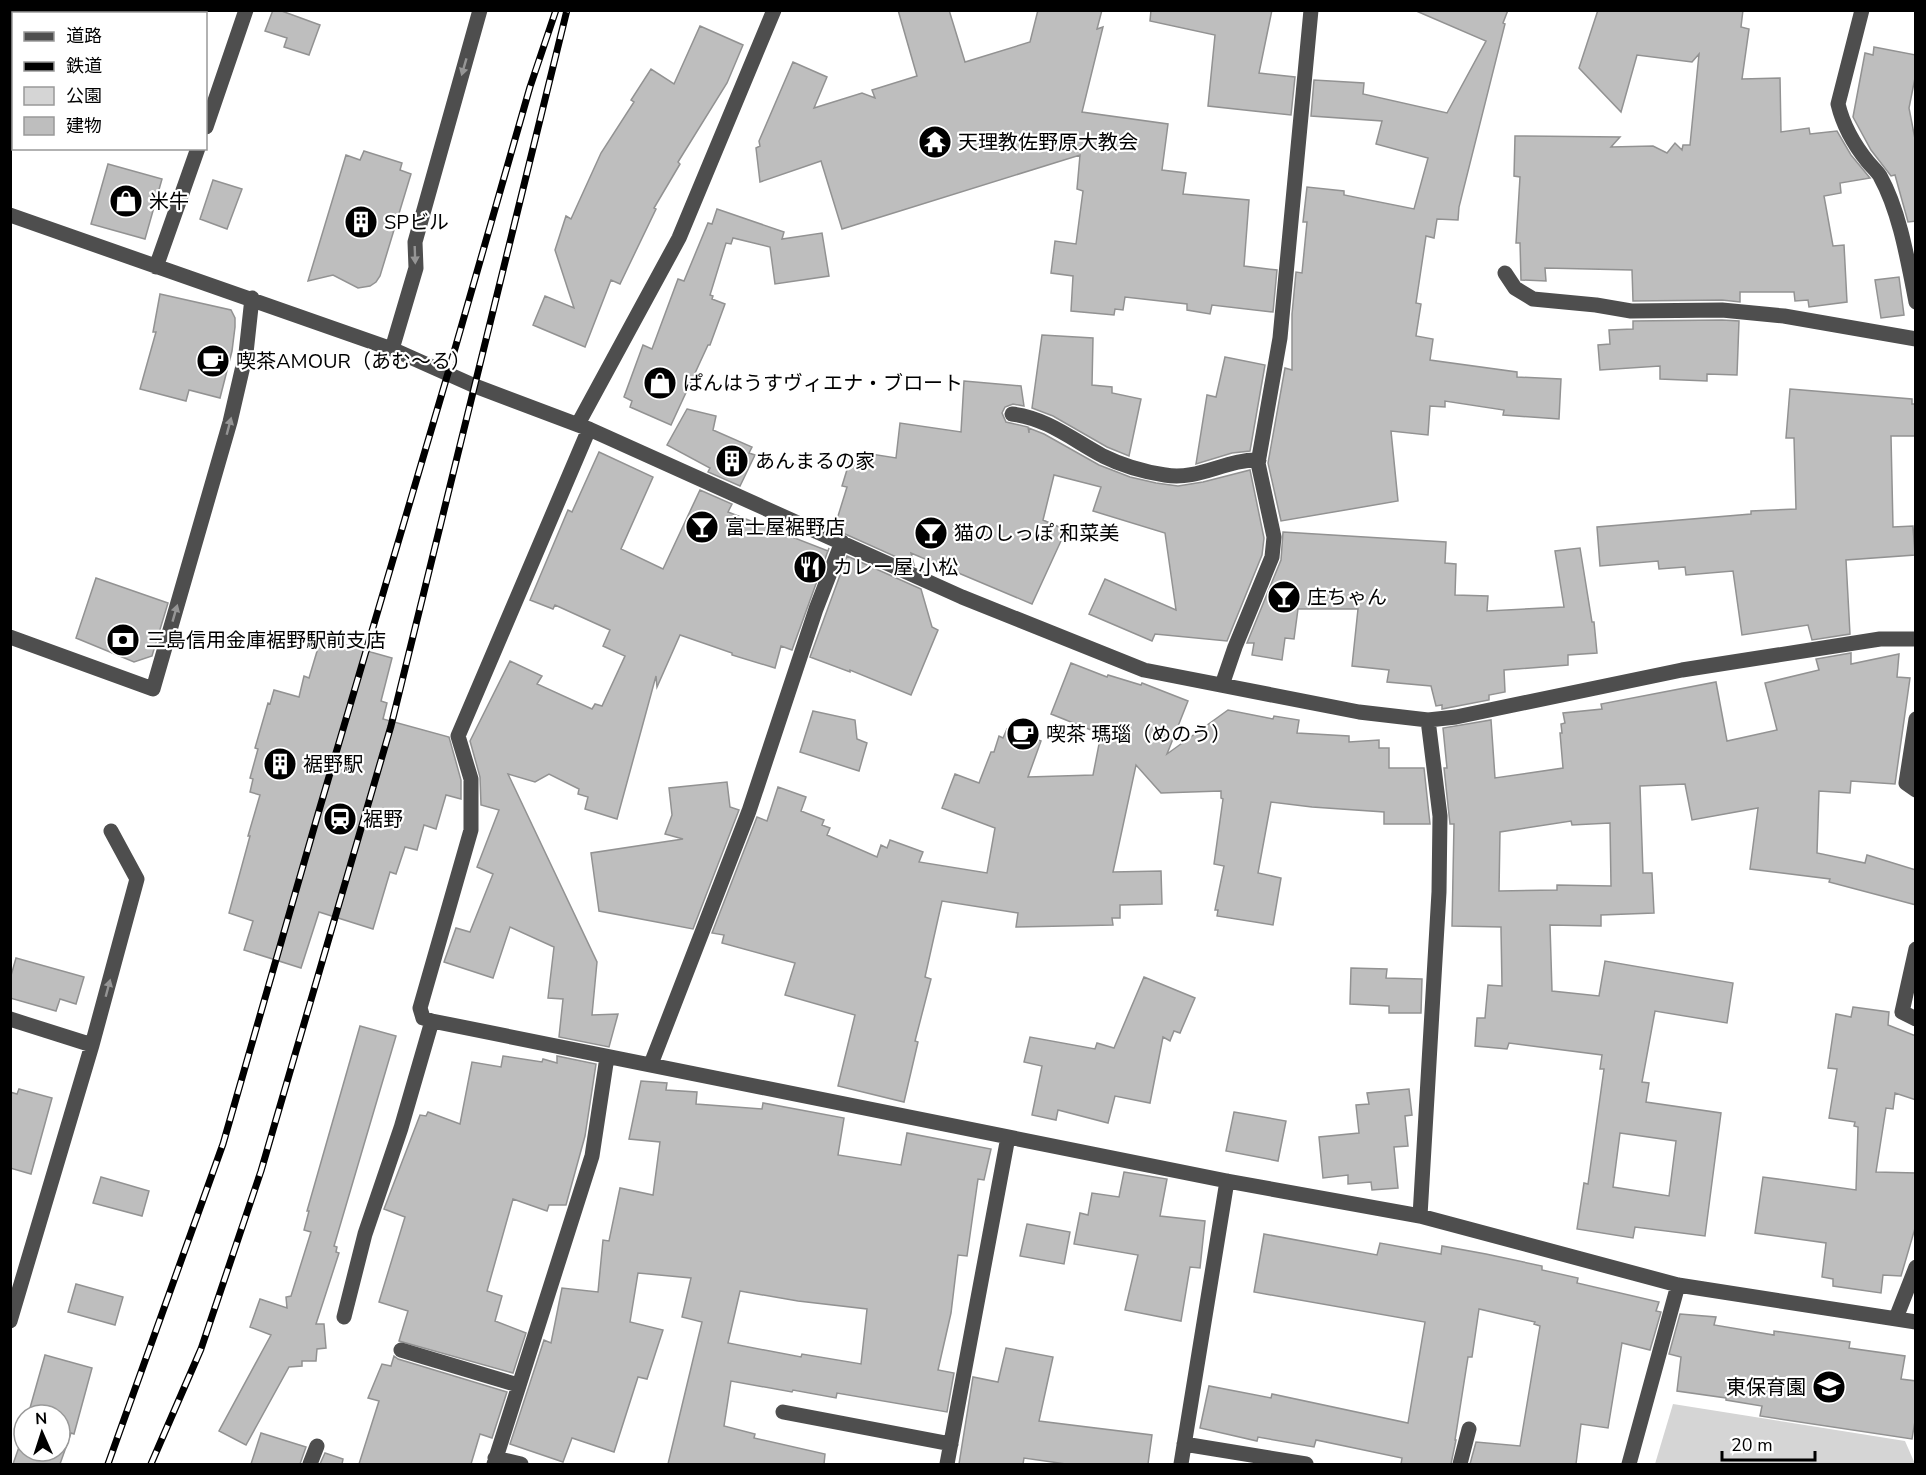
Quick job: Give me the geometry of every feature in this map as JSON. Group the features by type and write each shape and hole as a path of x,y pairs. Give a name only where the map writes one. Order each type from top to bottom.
{"street":[{"path":"207,124 246,10"},
{"path":"392,349 416,268 415,242 480,10"},
{"path":"774,10 679,238 584,427 458,736 471,779 471,830 420,1008 423,1018 1227,1181 1420,1216 1678,1285 1916,1322"},
{"path":"1222,685 1272,557 1274,537 1259,460 1281,328 1311,10"},
{"path":"1862,10 1838,105 1842,119 1869,164 1879,173 1887,189 1905,247 1916,302"},
{"path":"156,267 197,150"},
{"path":"10,215 392,349 475,386 584,427 962,597 1144,670 1359,712 1428,720 1456,717 1682,670 1880,639 1916,639"},
{"path":"1505,273 1515,288 1533,299 1631,311 1722,310 1784,315 1916,339"},
{"path":"10,637 153,689 230,422 246,353 252,298"},
{"path":"1012,414 1028,416 1049,424 1108,458 1166,476 1204,473 1244,460 1259,460"},
{"path":"651,1064 749,811 816,609 842,542"},
{"path":"1916,719 1906,783 1916,790"},
{"path":"1420,1216 1439,892 1440,827 1428,720"},
{"path":"10,1321 92,1045 137,879 111,831"},
{"path":"1916,949 1902,1012 1916,1019"},
{"path":"10,1019 92,1045"},
{"path":"344,1317 365,1234 401,1128 432,1021"},
{"path":"521,1464 494,1461 592,1156 607,1057"},
{"path":"947,1464 1008,1137"},
{"path":"1180,1464 1227,1181"},
{"path":"1896,1318 1916,1268"},
{"path":"1629,1464 1678,1285"},
{"path":"401,1350 518,1385"},
{"path":"783,1412 951,1444"},
{"path":"1460,1464 1469,1429"},
{"path":"1184,1444 1306,1464"},
{"path":"310,1464 317,1446"}],"green space":[{"path":"1673,1404 1905,1441 1915,1464 1655,1464"}],"building":[{"path":"273,10 279,10 320,25 309,55 284,47 287,38 265,31"},
{"path":"898,10 949,10 965,62 1030,42 1038,10 1102,10 1097,29 1103,27 1082,112 1168,124 1162,170 1186,173 1183,194 1249,200 1244,266 1277,270 1273,312 1212,305 1210,314 1187,310 1187,304 1125,297 1123,310 1115,309 1114,315 1071,311 1073,276 1051,273 1055,241 1076,244 1083,191 1077,189 1080,155 842,229 821,161 760,182 756,148 760,146 759,141 793,62 827,77 814,108 862,93 875,98 872,90 917,76"},
{"path":"1151,10 1272,10 1259,73 1295,77 1291,115 1208,106 1215,35 1150,21"},
{"path":"1414,10 1508,10 1459,207 1458,220 1437,219 1434,238 1426,236 1416,303 1421,304 1416,336 1433,339 1430,360 1517,372 1517,377 1561,379 1559,419 1503,415 1504,410 1445,401 1445,407 1430,406 1428,435 1391,431 1398,501 1281,521 1268,463 1285,368 1292,370 1292,314 1296,272 1302,273 1307,222 1303,222 1307,187 1344,191 1344,195 1414,209 1428,158 1376,144 1382,121 1311,116 1314,80 1364,83 1363,94 1447,113 1486,41"},
{"path":"1598,10 1743,10 1741,27 1749,29 1742,79 1780,78 1781,132 1809,128 1810,134 1837,131 1851,155 1870,178 1840,183 1841,193 1824,196 1833,246 1844,245 1847,302 1809,307 1808,300 1795,301 1794,292 1740,292 1740,302 1722,300 1633,301 1632,270 1545,268 1546,281 1521,280 1520,243 1516,243 1520,177 1514,176 1515,136 1620,137 1611,147 1653,146 1667,153 1675,143 1682,150 1683,145 1690,145 1699,54 1692,62 1637,55 1621,112 1579,68"},
{"path":"700,26 743,45 727,83 678,162 680,164 654,208 656,209 620,284 611,280 585,347 533,325 545,296 574,308 555,250 566,216 571,219 601,153 634,102 631,100 651,69 674,84"},
{"path":"1874,47 1916,55 1916,73 1909,108 1916,144 1916,221 1908,222 1895,175 1891,176 1871,150 1853,117 1865,53 1873,55"},
{"name":"SPビル","path":"364,151 402,163 400,170 411,174 380,276 370,286 358,288 333,275 308,281 346,155 360,160"},
{"name":"米牛","path":"108,164 162,179 145,239 91,224"},
{"path":"213,180 242,189 227,229 200,219"},
{"path":"717,209 784,232 782,239 822,233 829,276 775,284 770,247 733,238 731,244 726,243 710,295 713,296 712,299 725,304 710,345 671,425 630,407 632,401 624,397 643,345 652,349 678,279 684,281 708,223 712,224"},
{"path":"1899,277 1904,315 1881,318 1875,280"},
{"path":"160,294 231,310 235,318 232,351 220,398 189,390 186,401 140,389 156,332 153,332"},
{"path":"1633,321 1739,321 1737,375 1707,374 1707,381 1660,379 1660,366 1600,370 1598,345 1610,344 1609,330 1633,329"},
{"path":"1042,335 1093,338 1092,385 1112,387 1112,393 1141,399 1129,456 1107,447 1053,416 1032,408"},
{"path":"1225,357 1265,365 1250,451 1232,453 1196,464 1207,395 1216,397"},
{"path":"964,381 1021,386 1024,406 1013,404 1005,407 1002,413 1006,422 1028,427 1029,433 1029,428 1044,434 1099,465 1130,477 1178,486 1250,470 1264,538 1262,555 1227,641 1155,634 1152,641 1089,614 1105,579 1176,610 1165,533 1093,511 1101,487 1054,475 1043,520 1066,530 1032,604 911,553 914,565 834,529 847,487 842,486 850,460 863,464 865,453 896,458 900,423 961,432"},
{"path":"1790,389 1912,399 1912,404 1916,404 1916,436 1891,436 1893,527 1913,526 1915,555 1846,560 1850,634 1812,640 1808,625 1742,635 1733,571 1686,575 1685,567 1659,569 1658,561 1600,566 1597,527 1751,514 1751,511 1796,509 1794,438 1786,438"},
{"path":"687,409 716,416 713,430 752,447 749,453 755,455 740,486 708,472 710,468 667,445"},
{"path":"599,452 653,477 621,549 663,569 700,490 732,504 728,512 828,551 792,650 781,646 775,668 732,655 732,653 680,635 657,687 656,676 617,819 585,809 588,797 578,794 579,789 549,774 535,782 508,774 597,962 592,1015 618,1014 609,1047 559,1037 563,999 548,998 554,947 510,927 493,978 444,962 456,928 470,932 493,874 477,867 499,810 481,805 480,777 470,741 510,661 542,676 537,684 592,709 595,704 602,706 625,656 603,646 610,630 555,605 553,609 530,600 568,510 572,512"},
{"path":"1283,532 1446,542 1445,563 1456,564 1455,595 1488,596 1487,611 1564,607 1555,551 1580,548 1592,622 1594,622 1597,653 1568,655 1568,665 1504,670 1505,692 1489,695 1489,700 1442,709 1442,705 1436,706 1431,686 1387,682 1389,670 1352,666 1358,609 1298,609 1294,639 1285,638 1282,660 1252,655 1254,643 1247,643 1281,560"},
{"path":"847,556 921,589 932,627 938,630 911,695 850,670 850,672 810,657"},
{"path":"96,578 168,603 152,656 134,662 76,638"},
{"path":"321,638 392,658 381,701 387,703 383,719 449,737 461,780 461,799 446,795 436,829 424,825 417,850 405,847 396,874 390,872 373,929 319,912 301,968 244,950 253,921 229,913 260,795 250,792 253,779 250,778 258,749 255,748 268,703 270,704 274,690 299,697 304,676 309,678"},
{"path":"1851,653 1851,664 1899,654 1897,677 1910,678 1895,784 1851,781 1850,793 1819,791 1817,853 1865,863 1867,855 1916,870 1916,905 1829,882 1830,879 1750,869 1758,808 1692,820 1685,784 1640,786 1643,873 1652,873 1654,913 1601,915 1601,926 1550,925 1552,991 1599,996 1605,961 1733,983 1727,1023 1655,1011 1642,1082 1649,1083 1646,1102 1721,1113 1705,1236 1635,1227 1633,1238 1577,1229 1584,1183 1588,1184 1604,1069 1600,1069 1602,1055 1509,1043 1507,1049 1475,1046 1477,1018 1485,1018 1488,985 1502,986 1501,927 1452,926 1454,824 1450,824 1444,768 1447,768 1443,728 1491,720 1495,778 1563,768 1560,733 1562,733 1561,724 1565,723 1563,713 1602,709 1601,704 1716,682 1727,741 1777,730 1765,683 1819,670 1816,659","holes":["1571,821 1572,825 1610,823 1611,886 1557,885 1557,890 1499,891 1500,832","1620,1133 1676,1141 1669,1196 1613,1187"]},
{"path":"1071,663 1107,677 1108,675 1141,685 1142,683 1188,701 1167,754 1228,710 1273,719 1274,716 1299,720 1297,733 1349,736 1349,742 1379,740 1379,748 1389,748 1389,768 1424,768 1430,824 1384,824 1384,812 1271,802 1258,873 1281,878 1273,925 1217,916 1218,910 1215,910 1224,866 1214,864 1223,799 1221,791 1161,793 1136,765 1113,872 1161,871 1162,904 1120,905 1120,918 1112,918 1113,925 1016,927 1018,913 942,901 925,977 931,979 915,1041 918,1042 904,1102 838,1086 855,1015 785,995 795,963 722,943 724,935 712,933 757,817 767,821 778,787 806,797 801,811 824,820 822,825 830,828 827,835 877,857 881,845 887,848 890,840 923,852 919,862 987,873 995,828 942,808 955,774 979,783 999,736 1003,738 1007,729 1041,741 1028,777 1093,775 1101,734 1051,714"},
{"path":"813,711 855,720 857,739 867,743 859,771 800,752"},
{"path":"727,782 730,807 739,810 693,929 599,911 591,853 683,839 665,834 672,815 669,788"},
{"path":"16,958 84,977 76,1004 60,999 56,1011 10,998 10,979"},
{"path":"1351,968 1387,969 1386,978 1422,979 1421,1013 1389,1013 1389,1006 1350,1004"},
{"path":"1144,977 1195,998 1180,1033 1174,1031 1170,1041 1163,1037 1150,1103 1115,1096 1108,1123 1058,1110 1056,1120 1032,1115 1042,1066 1024,1062 1030,1037 1095,1049 1097,1043 1114,1048"},
{"path":"1853,1007 1889,1012 1888,1025 1916,1036 1916,1100 1895,1093 1893,1109 1886,1108 1876,1172 1916,1173 1916,1225 1901,1276 1883,1275 1881,1293 1833,1286 1833,1279 1822,1277 1826,1243 1755,1233 1763,1177 1856,1190 1858,1127 1854,1126 1855,1122 1829,1118 1837,1069 1828,1068 1836,1014 1851,1017"},
{"path":"360,1026 396,1036 334,1246 337,1247 336,1252 339,1253 316,1324 324,1324 326,1348 317,1349 316,1361 302,1361 302,1366 289,1367 246,1445 219,1431 271,1335 250,1327 260,1299 287,1308 286,1297 291,1296 311,1232 304,1230 309,1211 307,1211"},
{"path":"503,1056 542,1062 543,1059 557,1063 557,1056 596,1064 585,1136 566,1205 549,1205 547,1211 513,1199 487,1291 502,1296 495,1321 526,1333 513,1373 399,1341 408,1311 379,1302 405,1217 384,1209 420,1115 426,1116 428,1112 460,1124 472,1062 501,1067"},
{"path":"641,1081 667,1083 666,1090 697,1092 696,1104 762,1109 763,1103 844,1118 838,1155 901,1165 907,1133 991,1149 984,1180 978,1179 967,1256 958,1255 951,1313 938,1370 954,1373 947,1412 837,1393 836,1398 731,1381 724,1426 755,1434 754,1438 825,1454 824,1464 668,1464 702,1322 682,1317 691,1278 638,1273 630,1322 663,1330 647,1379 638,1377 614,1452 572,1438 563,1462 510,1444 544,1340 551,1343 562,1288 598,1292 603,1240 609,1241 620,1188 653,1195 660,1142 629,1139","holes":["740,1291 867,1309 861,1364 802,1354 801,1357 728,1343"]},
{"path":"19,1089 52,1098 31,1174 10,1168 10,1092 17,1094"},
{"path":"1409,1089 1412,1115 1405,1116 1408,1146 1394,1147 1398,1188 1372,1190 1371,1182 1348,1184 1348,1175 1323,1178 1319,1137 1359,1133 1356,1105 1369,1104 1367,1093"},
{"path":"1234,1112 1286,1121 1278,1161 1226,1151"},
{"path":"1124,1172 1167,1179 1160,1216 1205,1221 1200,1268 1190,1267 1181,1321 1125,1310 1138,1255 1074,1244 1080,1213 1088,1215 1092,1193 1119,1197"},
{"path":"101,1177 149,1191 142,1216 93,1203"},
{"path":"1027,1224 1070,1232 1064,1264 1020,1256"},
{"path":"1264,1234 1377,1255 1380,1243 1441,1254 1442,1246 1486,1254 1542,1266 1542,1270 1578,1278 1577,1283 1659,1302 1656,1311 1661,1312 1650,1350 1622,1343 1608,1428 1581,1424 1576,1464 1470,1464 1476,1442 1520,1446 1540,1326 1534,1324 1535,1322 1479,1309 1472,1357 1468,1357 1451,1464 1401,1464 1402,1458 1316,1440 1314,1447 1258,1437 1257,1441 1200,1428 1209,1386 1271,1398 1272,1394 1408,1423 1425,1322 1254,1292"},
{"path":"76,1284 123,1297 115,1325 68,1312"},
{"path":"1680,1314 1716,1317 1714,1325 1774,1335 1774,1331 1850,1342 1849,1348 1905,1356 1901,1379 1916,1381 1916,1415 1912,1439 1760,1416 1762,1406 1677,1391 1681,1357 1669,1354"},
{"path":"1006,1348 1053,1357 1039,1421 1152,1435 1148,1464 1066,1464 1024,1458 1023,1464 959,1464 973,1377 998,1382"},
{"path":"45,1355 92,1368 74,1434 72,1433 72,1403 31,1403"},
{"path":"394,1356 507,1392 492,1438 480,1434 471,1464 359,1464 379,1401 368,1398 382,1364 391,1366"},
{"path":"261,1433 306,1447 300,1464 251,1464"},
{"path":"325,1453 343,1459 342,1464 320,1464"},
{"path":"13,1463 60,1463 60,1464"}],"railway":[{"path":"108,1464 223,1144 530,87 556,10"},
{"path":"151,1464 201,1349 261,1171 391,726 567,10"}],"place":[{"name":"天理教佐野原大教会","path":"935,142"},
{"name":"米牛","path":"126,201"},
{"name":"SPビル","path":"361,222"},
{"name":"喫茶AMOUR（あむ〜る）","path":"213,361"},
{"name":"ぱんはうすヴィエナ・ブロート","path":"660,383"},
{"name":"あんまるの家","path":"732,461"},
{"name":"富士屋裾野店","path":"702,527"},
{"name":"猫のしっぽ 和菜美","path":"931,533"},
{"name":"カレー屋 小松","path":"810,567"},
{"name":"庄ちゃん","path":"1284,597"},
{"name":"三島信用金庫裾野駅前支店","path":"123,640"},
{"name":"喫茶 瑪瑙（めのう）","path":"1023,734"},
{"name":"裾野駅","path":"280,764"},
{"name":"裾野","path":"340,819"},
{"name":"東保育園","path":"1829,1387"}]}
